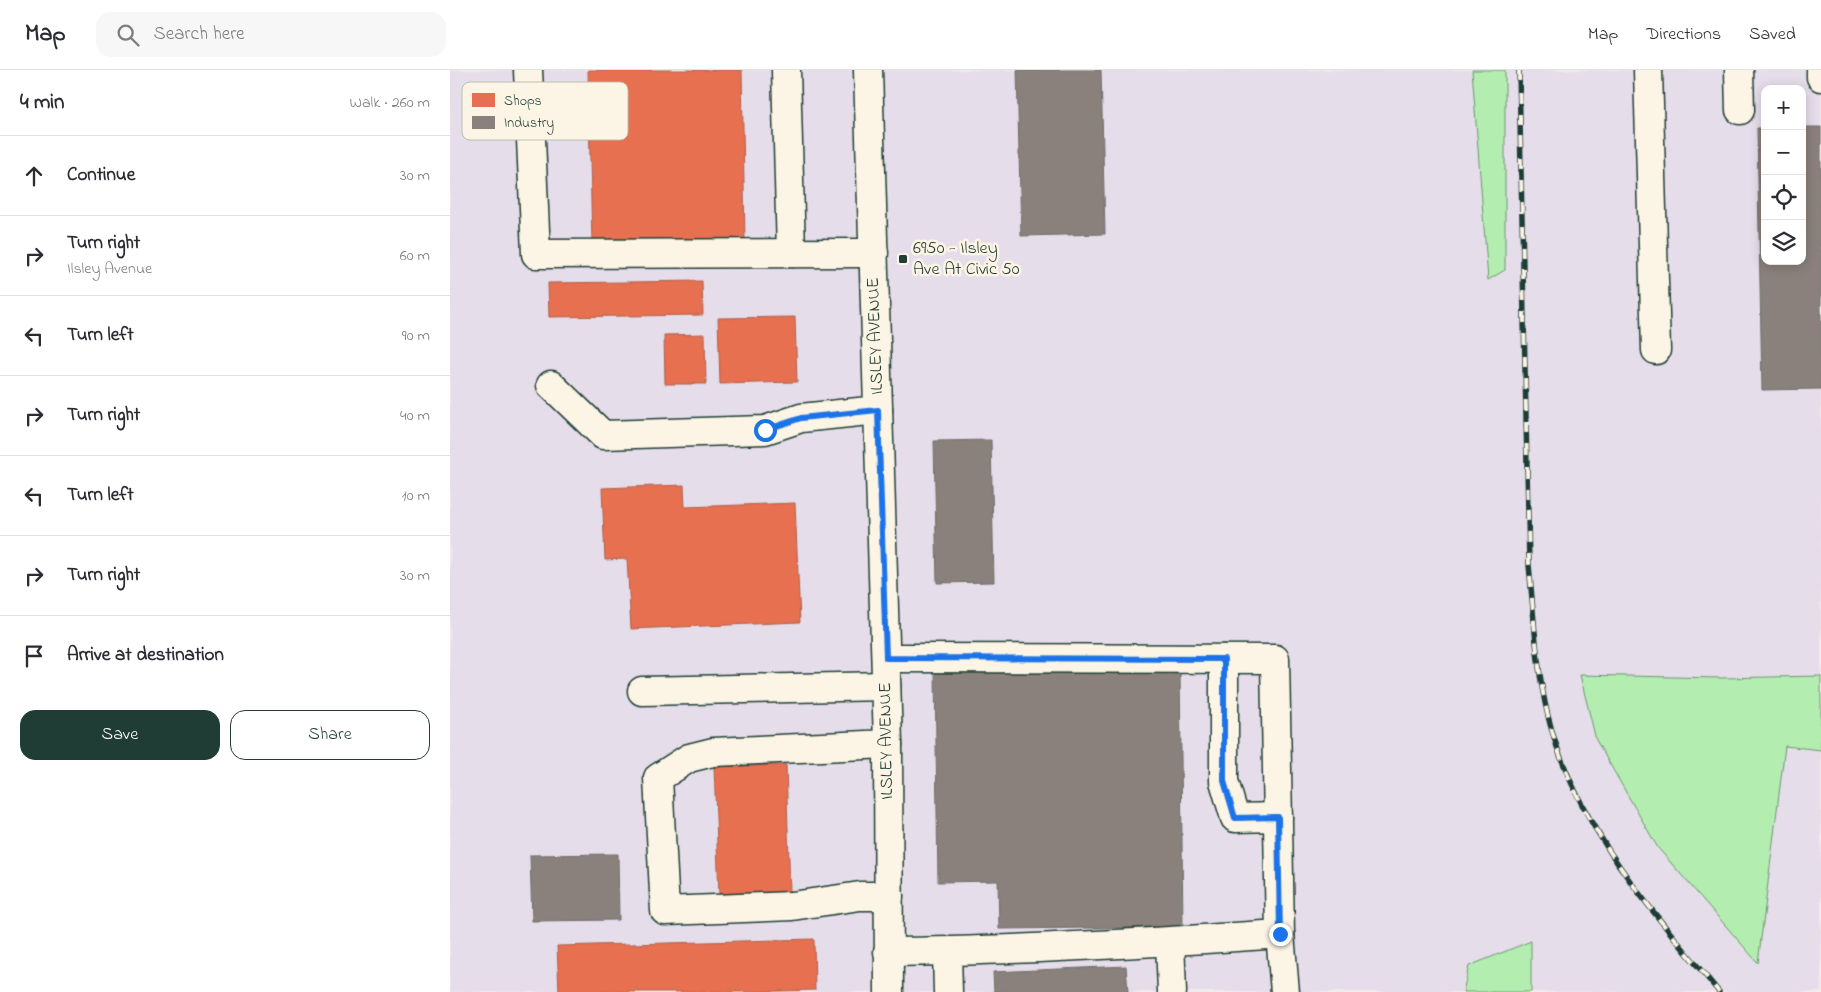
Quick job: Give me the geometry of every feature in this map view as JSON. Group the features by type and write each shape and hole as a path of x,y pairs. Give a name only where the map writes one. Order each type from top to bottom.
{"street":[{"path":"786,70 791,254"},
{"name":"ILSLEY AVENUE","path":"868,70 888,744 889,992"},
{"path":"1648,70 1656,350"},
{"path":"1739,70 1740,110"},
{"path":"1821,70 1821,77"},
{"path":"531,140 536,254 874,253"},
{"path":"552,385 603,435 765,430 801,418 878,410"},
{"path":"886,658 1275,659 1280,934 1285,992"},
{"path":"1224,659 1224,781 1235,818 1278,817"},
{"path":"642,692 886,686"},
{"path":"888,744 713,752 689,758 658,778 665,911 792,906 860,896 889,896"},
{"path":"888,952 947,952 1170,942 1280,934"},
{"path":"1170,942 1172,992"},
{"path":"947,952 948,992"}],"shaded area":[{"path":"450,70 1472,70 1488,280 1505,270 1505,70 1821,70 1821,676 1720,678 1758,962 1785,746 1821,750 1821,992 1531,992 1531,941 1469,966 1462,992 450,992"}],"green space":[{"path":"1472,70 1505,70 1505,270 1488,280"},
{"path":"1580,675 1720,678 1821,676 1821,750 1785,746 1758,963 1658,848 1596,740"},
{"path":"1531,941 1531,992 1463,992 1469,966"}],"building: Shops":[{"path":"588,70 742,70 745,242 592,245 590,140 628,140 628,82 588,82"},
{"path":"702,281 703,315 549,317 548,283"},
{"path":"795,317 797,382 720,384 718,318"},
{"path":"705,334 706,384 665,384 664,335"},
{"path":"684,485 685,507 795,503 800,622 631,629 627,559 605,560 602,488"},
{"path":"786,765 790,892 719,895 714,767"},
{"path":"814,939 815,990 559,992 557,946"}],"building: Industry":[{"path":"1017,70 1101,70 1105,234 1021,236"},
{"path":"1806,127 1821,127 1821,389 1762,390 1757,128 1761,128 1761,265 1806,265"},
{"path":"991,440 994,582 937,583 934,441"},
{"path":"1180,671 1183,927 999,929 998,881 938,882 935,673"},
{"path":"618,854 619,920 532,921 530,855"},
{"path":"1126,966 1128,992 994,992 993,972"}],"railway":[{"path":"1519,70 1529,565 1536,641 1544,698 1560,755 1576,793 1595,829 1641,896 1719,992"}],"place":[{"name":"6950 - Ilsley Ave At Civic 50","path":"903,259"}],"route":[{"path":"765,430 801,418 878,410 886,658 1224,659 1224,781 1235,818 1278,817 1280,934"}]}
